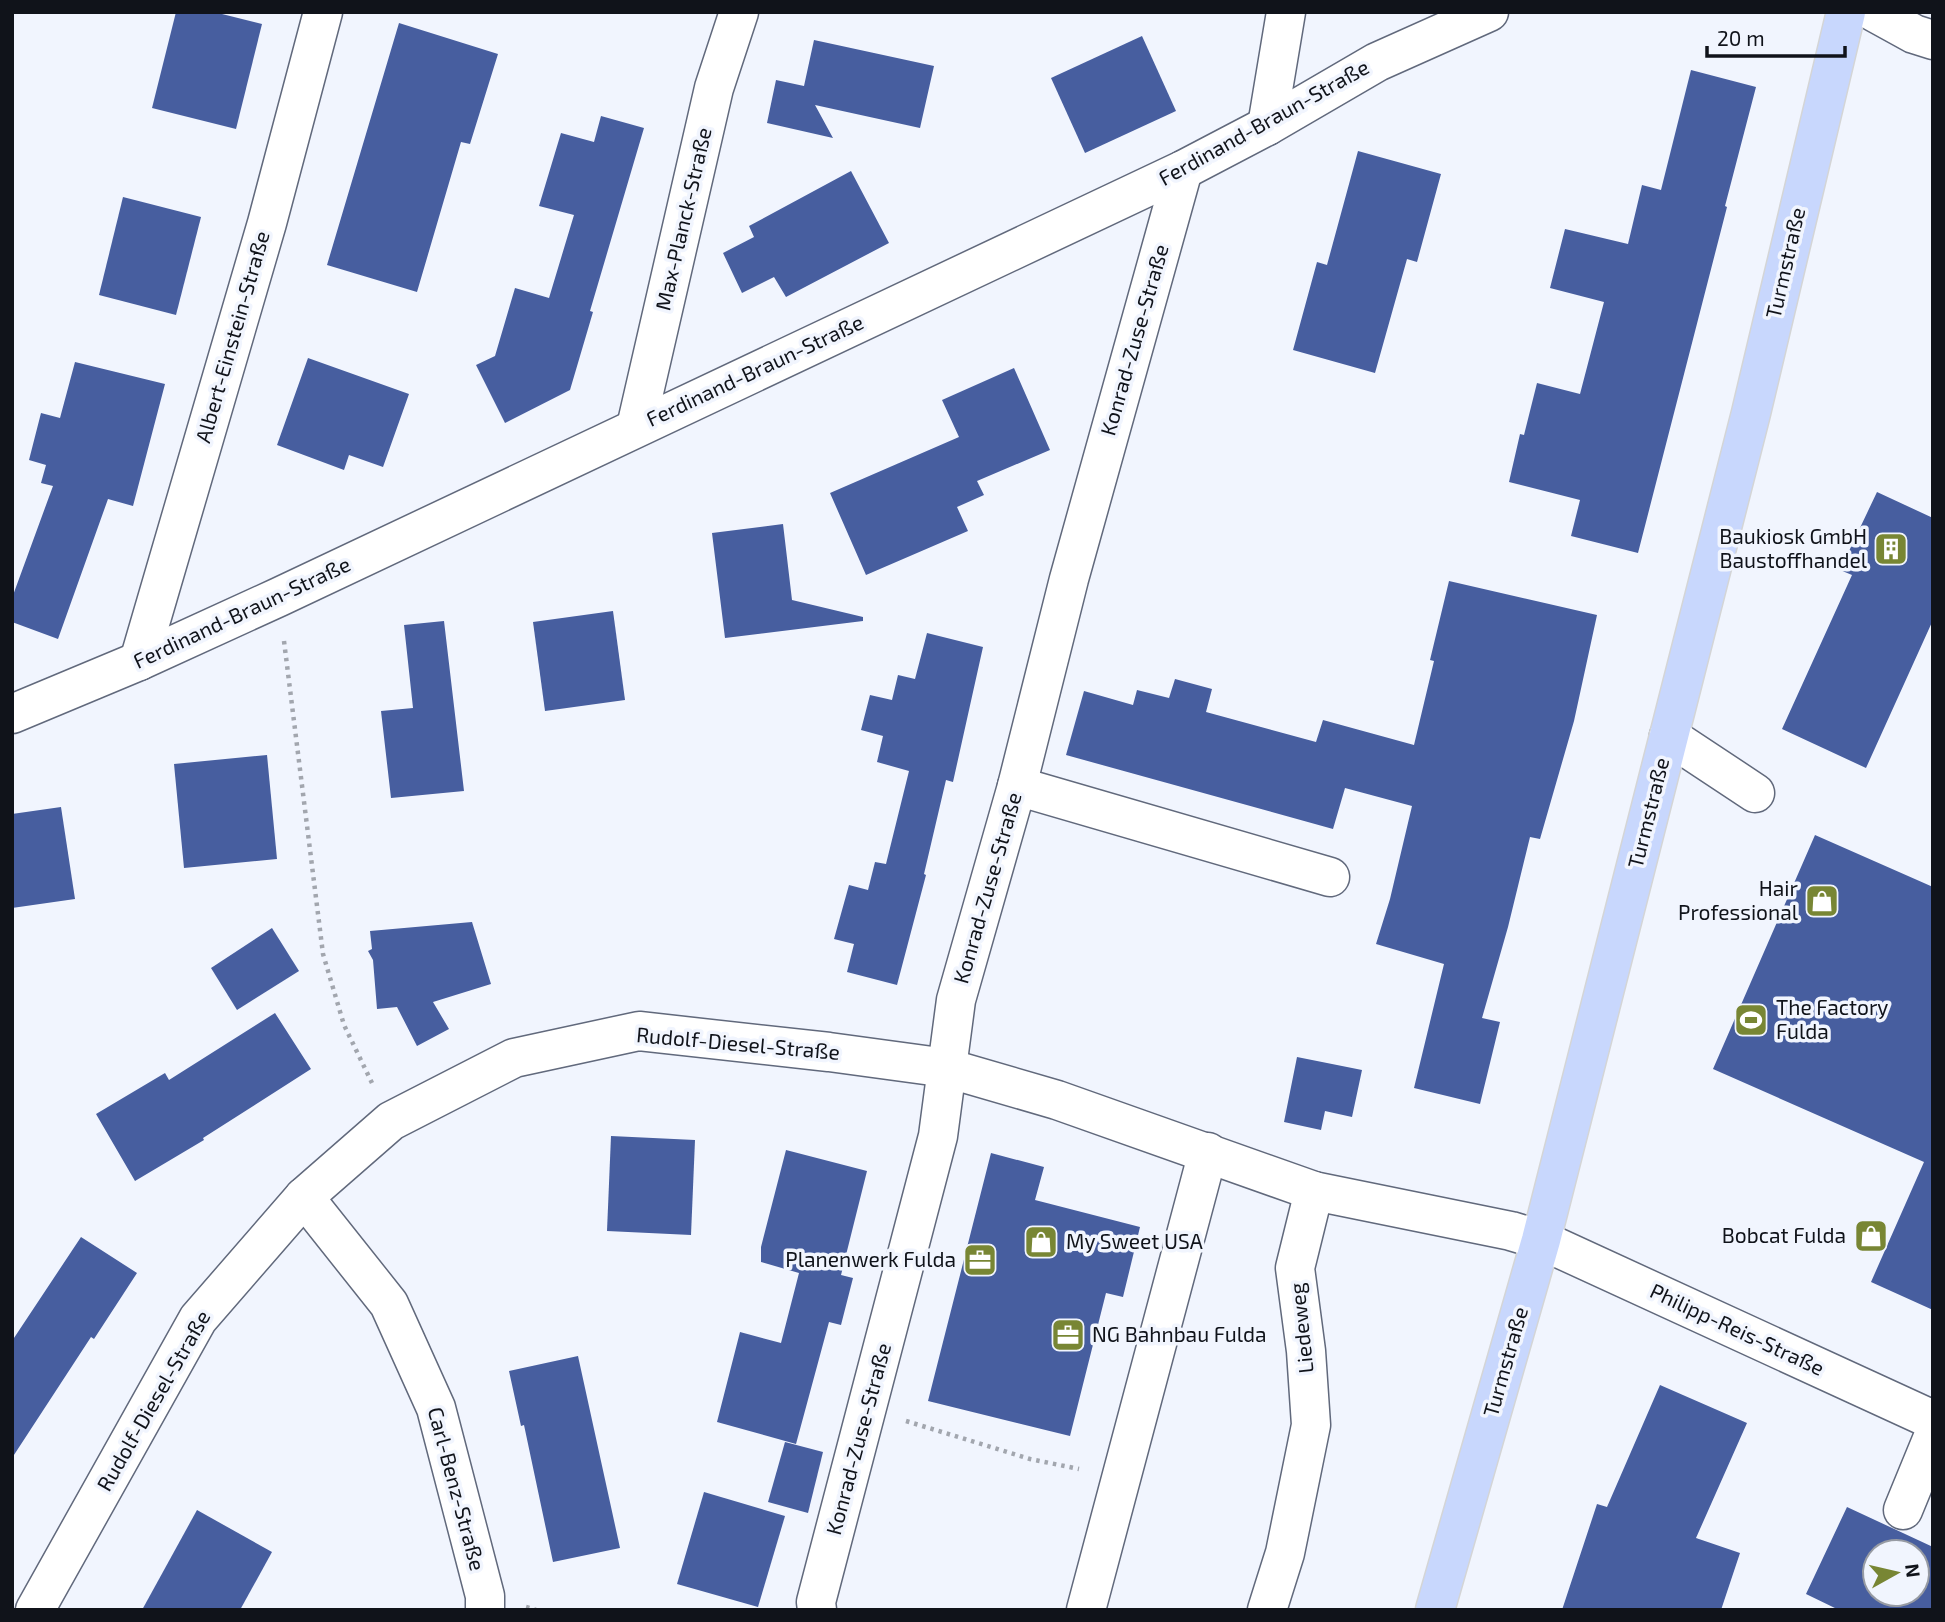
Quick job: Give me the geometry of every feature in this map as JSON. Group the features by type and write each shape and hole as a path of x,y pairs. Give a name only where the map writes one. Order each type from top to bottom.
{"main road":[{"name":"Turmstraße","path":"1435,1610 1541,1240 1751,413 1846,12"}],"street":[{"name":"Albert-Einstein-Straße","path":"139,661 267,223 323,12"},
{"name":"Max-Planck-Straße","path":"636,427 714,88 739,12"},
{"path":"1267,126 1286,12"},
{"name":"Ferdinand-Braun-Straße","path":"12,713 139,661 322,578 1183,170 1267,126 1377,62 1489,12"},
{"path":"1874,12 1914,34 1933,40"},
{"name":"Konrad-Zuse-Straße","path":"817,1610 816,1602 938,1136 956,1000 1017,786 1069,579 1183,170"},
{"path":"1669,736 1755,793"},
{"path":"1017,786 1330,877"},
{"name":"Rudolf-Diesel-Straße","path":"34,1610 198,1319 304,1196 391,1121 514,1058 639,1031 947,1068 1057,1100 1314,1191"},
{"path":"1086,1610 1208,1152"},
{"path":"1314,1191 1511,1231 1541,1240"},
{"name":"Liedeweg","path":"1267,1610 1284,1553 1311,1425 1306,1351 1295,1268 1314,1191"},
{"name":"Carl-Benz-Straße","path":"304,1196 389,1304 436,1408 485,1596 485,1610"},
{"name":"Philipp-Reis-Straße","path":"1541,1240 1933,1420"},
{"path":"1903,1510 1933,1437"}],"path":[{"path":"285,646 323,954 344,1025 391,1121"},
{"path":"868,1406 920,1427 1030,1460 1122,1476"}],"building":[{"path":"176,12 214,12 262,24 236,129 152,108"},
{"path":"399,23 498,54 470,144 461,142 417,292 327,265"},
{"path":"1142,36 1176,111 1085,153 1051,78"},
{"path":"814,40 934,66 920,128 815,105 833,138 767,123 776,80 804,86"},
{"path":"1691,70 1756,87 1638,553 1571,536 1580,500 1509,482 1520,434 1524,435 1537,383 1580,394 1604,302 1550,288 1565,229 1628,244 1642,185 1661,190"},
{"path":"601,116 644,128 590,311 593,312 570,390 505,423 476,365 495,356 515,288 549,298 574,215 539,206 561,133 594,142"},
{"path":"1358,151 1441,174 1417,262 1407,259 1375,373 1293,350 1317,262 1327,265"},
{"path":"851,171 889,243 786,297 774,277 742,293 723,253 754,237 749,226"},
{"path":"123,197 201,217 176,315 99,295"},
{"path":"308,358 409,394 383,467 349,455 344,470 277,445"},
{"path":"75,362 165,384 133,506 108,499 58,639 12,622 12,598 53,486 41,483 46,465 29,460 41,413 60,418"},
{"path":"1014,368 1050,450 977,481 984,495 957,507 968,531 866,575 830,493 959,437 942,400"},
{"path":"1877,492 1933,518 1933,620 1866,768 1782,729 1852,575 1840,570"},
{"path":"783,524 792,600 863,617 863,621 725,638 712,533"},
{"path":"1449,581 1597,615 1574,721 1540,839 1530,837 1482,1018 1500,1022 1480,1104 1414,1088 1444,964 1376,944 1390,899 1412,806 1345,788 1333,829 1066,755 1084,691 1133,705 1137,690 1169,698 1175,679 1212,689 1206,712 1316,742 1323,720 1414,745"},
{"path":"613,611 625,700 545,711 533,622"},
{"path":"444,621 464,791 391,798 381,711 413,708 404,625"},
{"path":"927,633 983,647 953,782 946,780 924,874 926,875 897,985 847,972 854,944 834,939 849,885 868,890 875,862 886,864 909,771 877,762 883,736 861,730 870,695 892,700 898,675 915,679"},
{"path":"267,755 277,859 184,868 174,764"},
{"path":"61,807 75,899 12,908 12,814"},
{"path":"1815,835 1933,887 1933,1310 1871,1282 1924,1162 1713,1069"},
{"path":"472,922 491,984 433,1002 449,1029 417,1046 397,1007 377,1009 373,960 368,951 372,949 370,931"},
{"path":"272,928 299,971 237,1010 211,968"},
{"path":"275,1013 311,1069 203,1138 204,1140 135,1181 96,1114 165,1073 169,1080"},
{"path":"1297,1057 1362,1070 1352,1117 1325,1111 1321,1130 1284,1122"},
{"path":"611,1136 695,1140 691,1235 607,1231"},
{"path":"786,1150 867,1171 841,1275 853,1278 841,1325 829,1322 796,1444 717,1422 740,1332 781,1343 799,1273 761,1262 761,1247"},
{"path":"991,1153 1044,1167 1035,1200 1140,1227 1123,1297 1106,1293 1070,1436 928,1401"},
{"path":"81,1237 137,1273 94,1339 91,1337 12,1458 12,1341"},
{"path":"578,1356 620,1548 553,1562 524,1425 521,1426 509,1371"},
{"path":"1660,1385 1747,1423 1696,1538 1740,1553 1721,1610 1562,1610 1597,1504 1607,1507"},
{"path":"785,1442 823,1452 808,1513 768,1502"},
{"path":"704,1492 785,1516 758,1607 677,1584"},
{"path":"1847,1507 1914,1538 1861,1538 1861,1608 1931,1608 1931,1546 1933,1547 1933,1610 1839,1610 1806,1594"},
{"path":"197,1510 272,1552 240,1610 142,1610"}],"place":[{"name":"Baukiosk GmbH Baustoffhandel","path":"1891,549"},
{"name":"Hair Professional","path":"1822,901"},
{"name":"The Factory Fulda","path":"1751,1020"},
{"name":"Bobcat Fulda","path":"1871,1236"},
{"name":"My Sweet USA","path":"1041,1242"},
{"name":"Planenwerk Fulda","path":"980,1260"},
{"name":"NG Bahnbau Fulda","path":"1068,1335"}]}
